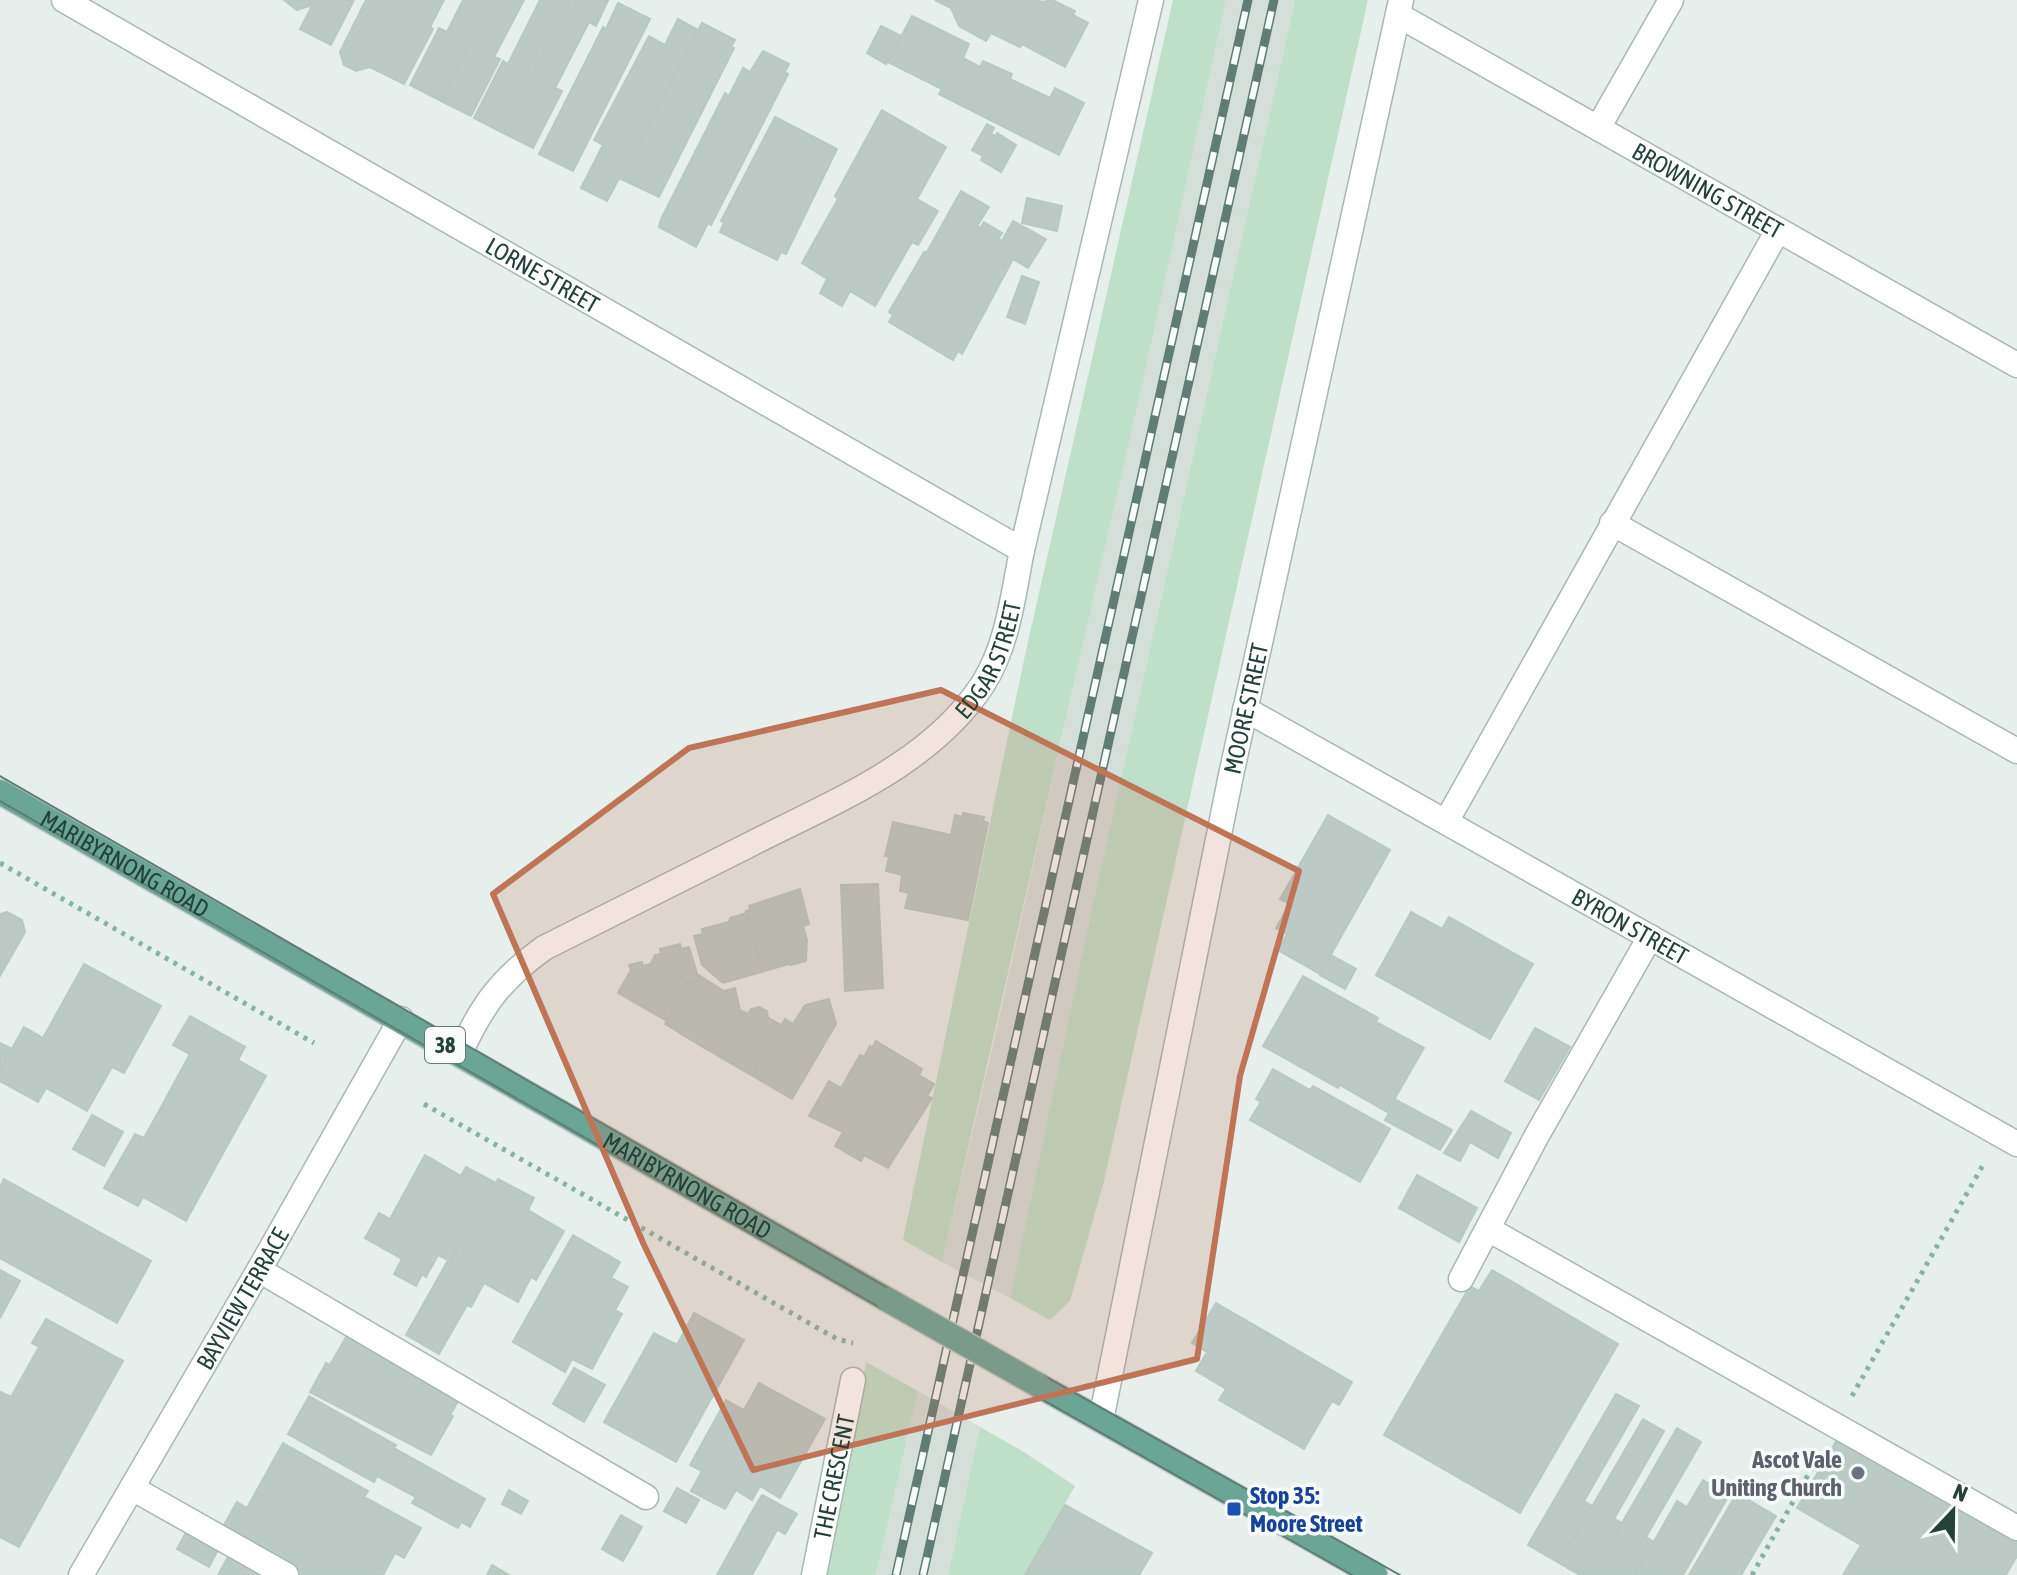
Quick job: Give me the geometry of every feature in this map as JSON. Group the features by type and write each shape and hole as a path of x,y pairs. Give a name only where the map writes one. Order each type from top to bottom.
{"main road":[{"name":"MARIBYRNONG ROAD","path":"0,792 1375,1575"}],"street":[{"name":"LORNE STREET","path":"64,0 1022,550"},
{"name":"EDGAR STREET","path":"460,1053 496,990 515,969 544,948 865,786 920,750 957,719 984,681 1006,628 1151,0"},
{"path":"1598,128 1671,0"},
{"name":"BROWNING STREET","path":"1399,8 1598,128 2017,365"},
{"name":"MOORE STREET","path":"1101,1420 1245,709 1399,8"},
{"path":"1446,822 1778,230"},
{"path":"1612,523 2017,751"},
{"name":"BYRON STREET","path":"1245,709 2009,1139"},
{"path":"1461,1279 1536,1137 1650,937"},
{"name":"BAYVIEW TERRACE","path":"81,1575 401,1019"},
{"path":"1488,1229 2017,1528"},
{"path":"259,1270 646,1497"},
{"name":"THE CRESCENT","path":"814,1575 853,1380"},
{"path":"132,1488 286,1575"}],"path":[{"path":"0,863 314,1043"},
{"path":"424,1104 837,1339 860,1345"},
{"path":"1752,1575 1835,1426 2009,1139"}],"highlighted area":[{"path":"941,690 1299,871 1240,1076 1197,1359 753,1470 644,1245 493,894 689,748"}],"shaded area":[{"path":"1226,0 1295,0 1095,894 1010,1298 942,1262"},
{"path":"918,1391 980,1427 948,1575 876,1575"}],"green space":[{"path":"1173,0 1226,0 1143,380 942,1262 903,1240 1025,655"},
{"path":"1295,0 1368,0 1104,1181 1070,1301 1050,1320 1010,1298 1095,894"},
{"path":"866,1362 918,1391 876,1575 826,1575"},
{"path":"980,1427 1075,1486 1025,1575 948,1575"}],"building":[{"path":"284,0 313,0 310,6 297,10"},
{"path":"315,0 354,0 331,45 300,29"},
{"path":"366,0 444,0 430,27 433,29 404,84 370,67 356,71 344,65 340,52"},
{"path":"463,0 493,0 441,101 410,85 439,28 447,32"},
{"path":"493,0 524,0 494,57 500,59 471,116 441,101"},
{"path":"540,0 570,0 503,133 474,118 503,61 508,64"},
{"path":"570,0 608,0 596,26 589,22 555,88 562,91 533,148 503,133"},
{"path":"935,0 1052,0 1075,11 1073,15 1088,23 1065,67 1022,44 1020,47 991,33 986,41 959,26 951,8"},
{"path":"618,3 650,19 573,171 539,154"},
{"path":"912,16 969,44 963,58 980,67 983,61 1012,74 1010,79 1050,98 1055,88 1084,103 1059,155 939,94 942,89 888,62"},
{"path":"678,19 698,30 607,201 581,188 603,145 594,140 649,36 665,45"},
{"path":"702,23 735,40 731,47 734,48 659,197 621,179"},
{"path":"881,26 901,36 886,64 867,53"},
{"path":"763,51 789,64 785,72 788,74 711,225 708,223 696,247 659,227 661,219 725,93 729,96 743,68 750,72"},
{"path":"882,110 946,147 917,199 938,211 918,245 912,242 875,306 850,291 842,306 820,293 827,279 802,263"},
{"path":"775,117 837,149 786,254 781,252 777,260 720,232 724,223 721,221"},
{"path":"987,124 994,128 991,134 996,136 997,133 1016,145 1001,172 981,160 983,156 972,150"},
{"path":"961,191 989,207 977,226 980,228 984,222 1002,233 998,239 1002,241 1013,221 1046,239 1028,268 1013,259 962,354 958,351 953,360 889,322 893,315 889,312"},
{"path":"1027,198 1062,206 1057,231 1022,223"},
{"path":"1022,276 1039,282 1025,324 1007,317"},
{"path":"963,813 984,817 983,821 988,823 968,920 905,908 909,893 900,891 902,875 886,871 889,857 885,856 893,822 951,835 955,815 962,817"},
{"path":"1328,815 1390,850 1320,974 1278,950 1287,934 1276,928 1290,904 1280,899"},
{"path":"878,884 883,988 845,991 841,885"},
{"path":"800,889 809,924 803,926 807,940 806,961 791,965 785,961 761,968 746,911 750,910 749,906"},
{"path":"7,912 22,920 25,932 0,976 0,914"},
{"path":"1411,912 1442,929 1449,917 1533,964 1490,1039 1376,975"},
{"path":"747,913 761,968 785,961 789,964 723,983 702,965 694,936 703,934 702,929 729,922 730,918"},
{"path":"680,944 681,949 689,947 699,980 688,982 667,1021 618,993 631,970 629,965 642,962 643,966 651,964 655,955 661,954 660,949"},
{"path":"1331,955 1356,969 1345,989 1320,975"},
{"path":"84,964 161,1006 124,1073 112,1067 87,1111 46,1088 38,1102 0,1081 0,1070 24,1027 43,1038"},
{"path":"697,974 724,991 735,988 741,1015 726,1018 708,1050 665,1024 688,982 699,980"},
{"path":"1303,976 1424,1048 1387,1112 1263,1046"},
{"path":"829,999 836,1024 792,1099 753,1076 785,1019 793,1024 805,1005"},
{"path":"759,1007 767,1011 768,1018 781,1025 753,1076 708,1050 726,1018 741,1015 740,1010 748,1014 751,1009"},
{"path":"190,1016 245,1047 238,1060 266,1076 227,1146 160,1109 190,1054 173,1045"},
{"path":"1535,1028 1570,1047 1539,1100 1505,1081"},
{"path":"876,1041 922,1069 919,1075 934,1084 927,1096 932,1098 888,1168 864,1155 861,1161 835,1146 843,1132 809,1116 829,1081 841,1088 860,1055 864,1057"},
{"path":"0,1043 12,1049 0,1070"},
{"path":"1273,1069 1310,1090 1313,1086 1390,1129 1360,1182 1250,1120 1261,1102 1256,1099"},
{"path":"1396,1100 1452,1130 1440,1150 1385,1120"},
{"path":"160,1109 227,1146 186,1221 143,1197 138,1206 104,1188 135,1134 144,1138"},
{"path":"1471,1111 1511,1133 1498,1158 1470,1142 1460,1161 1444,1153"},
{"path":"92,1115 123,1132 104,1166 73,1149"},
{"path":"425,1155 461,1176 466,1167 494,1182 450,1261 438,1255 426,1277 422,1274 416,1286 394,1274 402,1259 365,1238 379,1213 390,1219"},
{"path":"1417,1175 1477,1208 1459,1242 1399,1208"},
{"path":"4,1179 151,1261 117,1323 0,1258 0,1187"},
{"path":"498,1179 534,1198 528,1210 564,1231 536,1280 531,1277 518,1302 484,1283 471,1307 467,1305 439,1354 406,1335"},
{"path":"573,1235 620,1262 611,1278 628,1287 615,1310 622,1314 592,1369 572,1359 565,1372 513,1342"},
{"path":"0,1270 20,1281 0,1318"},
{"path":"1492,1270 1618,1344 1520,1513 1384,1435 1470,1286 1479,1291"},
{"path":"1216,1303 1352,1382 1339,1405 1332,1401 1304,1449 1219,1400 1226,1389 1196,1371 1207,1352 1192,1343"},
{"path":"694,1313 744,1340 676,1462 604,1422 654,1333 677,1345"},
{"path":"46,1319 123,1361 19,1547 0,1537 0,1394 11,1397 39,1347 32,1343"},
{"path":"349,1332 460,1398 431,1455 310,1392"},
{"path":"574,1368 605,1385 584,1422 553,1404"},
{"path":"759,1383 825,1419 780,1498 760,1486 752,1500 736,1490 725,1509 691,1491 702,1471 690,1465 726,1400 744,1410"},
{"path":"1616,1394 1639,1406 1584,1501 1592,1506 1559,1563 1528,1545"},
{"path":"309,1396 485,1499 470,1527 461,1522 458,1528 412,1503 416,1497 377,1476 374,1482 288,1434"},
{"path":"1643,1419 1664,1431 1614,1519 1622,1523 1592,1575 1580,1575 1559,1563"},
{"path":"1677,1428 1701,1442 1646,1537 1654,1542 1635,1575 1592,1575"},
{"name":"Ascot Vale Uniting Church","path":"1838,1438 2017,1542 2017,1556 2006,1575 1843,1575 1861,1545 1797,1508"},
{"path":"283,1443 368,1491 364,1497 421,1528 404,1558 263,1479"},
{"path":"263,1479 395,1553 383,1575 297,1575 220,1532 237,1502 247,1508"},
{"path":"1703,1480 1729,1495 1683,1575 1635,1575 1677,1501 1687,1507"},
{"path":"677,1488 699,1500 686,1523 664,1511"},
{"path":"509,1490 528,1501 521,1514 502,1504"},
{"path":"1737,1493 1776,1516 1741,1575 1689,1575"},
{"path":"762,1495 797,1514 785,1534 750,1515"},
{"path":"1065,1505 1152,1553 1139,1575 1025,1575"},
{"path":"621,1515 642,1527 623,1561 602,1549"},
{"path":"750,1515 777,1530 752,1575 717,1575"},
{"path":"186,1532 218,1550 209,1567 177,1549"},
{"path":"229,1555 265,1575 218,1575"},
{"path":"492,1565 509,1575 487,1575"}],"tram line":[{"path":"0,776 891,1290 1400,1575"},
{"path":"0,801 886,1311 1352,1575"}],"railway":[{"path":"896,1575 1248,0"},
{"path":"923,1575 1274,0"}],"place":[{"name":"Ascot Vale Uniting Church","path":"1858,1473"},
{"name":"Stop 35: Moore Street","path":"1234,1509"}]}
